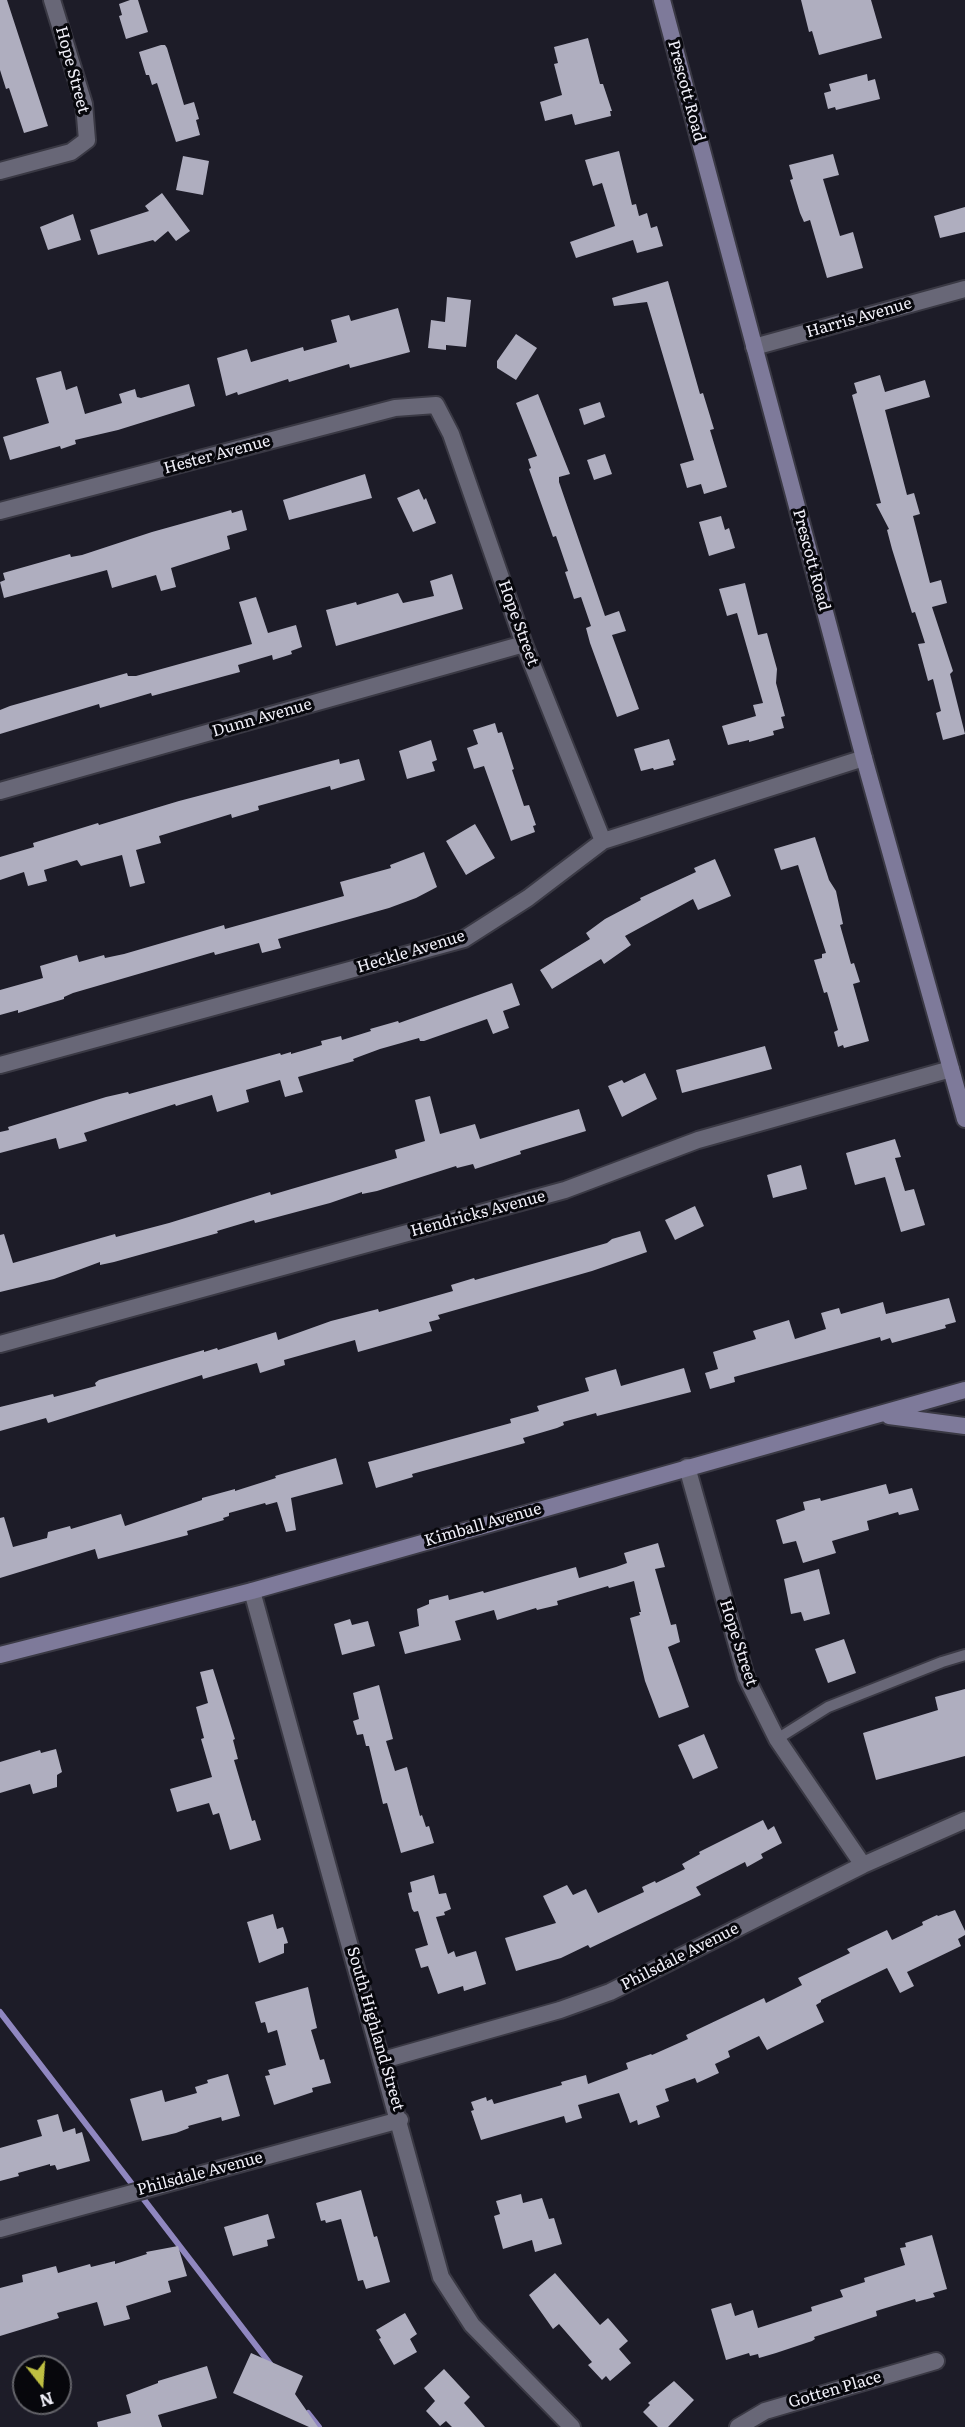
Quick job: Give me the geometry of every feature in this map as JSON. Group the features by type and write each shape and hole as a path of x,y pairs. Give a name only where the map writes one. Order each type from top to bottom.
{"main road":[{"name":"Prescott Road","path":"662,0 864,758 965,1119"},
{"name":"Kimball Avenue","path":"0,1655 252,1590 965,1390"},
{"path":"882,1415 965,1426"}],"street":[{"name":"Hope Street","path":"0,171 71,152 87,140 84,104 52,0"},
{"name":"Harris Avenue","path":"754,347 965,289"},
{"name":"Hope Street","path":"436,405 451,434 524,644 603,841"},
{"name":"Hester Avenue","path":"0,512 395,408 436,405"},
{"name":"Dunn Avenue","path":"0,791 524,644"},
{"name":"Heckle Avenue","path":"0,1065 464,939 528,898 603,841 864,758"},
{"name":"Hendricks Avenue","path":"0,1344 565,1190 698,1140 951,1069"},
{"name":"Hope Street","path":"687,1467 746,1677 777,1739 863,1865"},
{"name":"South Highland Street","path":"252,1590 400,2120 441,2277 472,2325 572,2427"},
{"name":"Philsdale Avenue","path":"383,2060 560,2010 610,1992 863,1865 965,1820"},
{"name":"Philsdale Avenue","path":"0,2229 400,2120"},
{"name":"Gotten Place","path":"738,2427 765,2411 936,2361"}],"lane":[{"path":"777,1739 828,1707 965,1655"}],"building":[{"path":"0,0 7,0 48,126 24,133 9,88 6,89 0,70"},
{"path":"138,0 148,32 126,39 119,16 122,15 119,4"},
{"path":"801,0 871,0 882,38 819,55 812,31 809,32"},
{"path":"588,38 600,84 603,84 612,111 610,111 611,116 575,125 572,114 545,121 540,102 562,95 554,64 558,63 554,47"},
{"path":"161,45 167,48 184,105 194,102 199,119 196,120 200,135 176,142 157,83 152,85 149,75 146,75 139,52"},
{"path":"867,74 868,81 875,79 880,99 836,110 835,107 828,109 824,93 831,91 829,84"},
{"path":"619,151 632,205 636,204 639,216 647,213 651,228 657,226 663,246 637,253 633,240 576,258 570,242 615,226 602,183 593,186 585,160"},
{"path":"833,154 839,175 823,179 840,236 853,232 863,268 827,278 810,220 804,222 800,213 790,180 793,179 789,165"},
{"path":"183,156 209,161 203,195 176,190"},
{"path":"162,193 190,231 176,241 168,231 155,242 153,240 98,255 90,230 149,211 145,206"},
{"path":"965,207 965,232 940,238 934,216"},
{"path":"73,214 81,240 48,250 40,227"},
{"path":"668,281 700,394 703,393 714,429 710,430 727,487 704,494 701,484 687,488 680,464 694,460 647,302 614,306 612,298"},
{"path":"447,297 471,300 466,347 446,345 446,350 428,348 431,320 445,322"},
{"path":"398,308 410,352 350,368 349,364 289,382 288,379 238,395 237,392 226,396 217,358 247,349 251,362 303,347 304,351 337,342 331,320 349,315 351,321"},
{"path":"516,334 537,348 516,380 497,368 497,361"},
{"path":"61,371 66,390 77,386 85,414 122,403 119,394 135,389 137,397 141,398 189,384 195,406 118,430 75,440 76,444 61,449 60,446 10,460 3,437 49,423 36,378"},
{"path":"880,375 885,392 925,380 930,397 885,410 907,495 914,493 920,514 913,516 930,583 941,580 947,603 932,607 953,671 950,674 965,734 943,740 936,713 941,711 933,679 928,681 918,644 925,643 915,612 912,613 892,549 887,530 889,529 876,504 881,503 852,395 857,393 854,383"},
{"path":"538,394 570,474 559,477 559,482 605,616 619,611 626,631 612,635 639,709 617,717 590,643 586,628 591,626 581,597 574,599 565,572 568,571 556,536 553,537 529,469 531,468 528,459 537,456 516,403"},
{"path":"600,402 605,417 584,425 579,409"},
{"path":"605,454 612,474 594,480 587,460"},
{"path":"365,474 372,498 289,520 283,500"},
{"path":"419,489 424,500 426,498 436,523 413,532 397,498"},
{"path":"231,510 232,513 242,510 247,530 227,536 230,549 171,568 176,587 161,591 156,575 112,588 107,570 4,598 0,582 5,580 3,573 70,554 71,557 82,555"},
{"path":"721,516 725,530 729,528 735,548 709,556 699,522"},
{"path":"452,574 463,609 336,646 326,610 356,602 357,605 398,593 403,603 434,596 430,581"},
{"path":"745,583 758,635 767,633 777,669 776,683 785,716 781,717 784,728 773,731 774,735 728,745 722,726 756,716 753,705 763,703 737,613 727,616 719,589"},
{"path":"256,597 268,633 296,625 302,647 291,651 292,654 273,660 272,655 238,665 240,672 152,696 151,693 100,708 99,704 0,734 0,710 10,706 127,673 128,676 136,676 252,644 239,602"},
{"path":"495,723 498,733 502,732 524,806 529,805 536,825 533,826 535,832 511,841 484,766 474,769 467,748 478,744 473,730"},
{"path":"669,739 676,760 673,761 674,765 641,771 634,749"},
{"path":"431,740 437,760 432,762 435,771 407,779 399,751"},
{"path":"339,759 340,764 359,759 365,780 331,790 330,786 258,806 259,810 232,818 231,814 159,836 161,843 136,850 145,883 130,887 122,855 81,866 77,860 44,870 47,881 28,886 24,872 0,880 0,857 34,847 33,843 98,823 99,825 179,801"},
{"path":"475,824 495,858 466,875 446,841"},
{"path":"815,837 829,880 836,891 843,924 840,925 851,964 854,963 860,982 853,984 869,1041 844,1048 843,1045 838,1047 834,1032 838,1030 827,992 824,993 814,960 822,958 822,954 826,953 798,865 781,870 774,849"},
{"path":"424,852 437,887 416,898 389,908 278,939 281,948 262,953 259,943 215,955 214,952 73,993 64,999 18,1013 18,1010 0,1015 0,990 43,978 40,966 77,955 79,962 104,955 105,958 124,954 224,925 225,929 344,896 340,882 391,868 390,865"},
{"path":"715,859 731,896 698,910 693,899 625,936 631,945 604,964 601,959 552,989 540,970 590,939 586,933 605,919 641,900 640,898 696,872 694,868"},
{"path":"512,983 520,1005 503,1011 509,1028 493,1034 487,1019 424,1041 420,1041 419,1038 380,1049 353,1059 354,1061 298,1077 303,1092 285,1097 280,1080 246,1090 249,1102 217,1112 212,1095 176,1106 175,1104 84,1133 87,1141 59,1149 56,1138 0,1153 0,1132 9,1130 8,1127 106,1097 128,1092 129,1094 280,1053 281,1055 291,1052 291,1054 322,1045 321,1041 341,1036 342,1040 371,1031 370,1029 398,1021 399,1023"},
{"path":"765,1046 772,1069 682,1093 676,1070"},
{"path":"645,1073 657,1099 622,1117 608,1086 622,1080 624,1083"},
{"path":"430,1096 440,1134 475,1124 480,1139 579,1109 586,1131 520,1151 521,1154 475,1169 473,1164 457,1168 456,1166 377,1191 362,1194 362,1192 255,1223 254,1220 217,1231 218,1233 114,1262 100,1265 100,1262 54,1279 0,1292 0,1235 4,1234 13,1263 115,1234 116,1237 169,1223 270,1192 271,1195 397,1158 395,1150 425,1141 415,1100"},
{"path":"895,1139 901,1157 895,1158 905,1191 914,1189 925,1225 901,1232 885,1177 855,1185 846,1153"},
{"path":"801,1165 807,1189 773,1198 767,1175"},
{"path":"695,1206 704,1226 675,1240 665,1220"},
{"path":"640,1231 647,1252 592,1271 438,1315 440,1319 429,1322 432,1331 358,1352 355,1340 284,1360 285,1365 260,1373 257,1363 203,1379 202,1375 48,1423 46,1418 0,1431 0,1407 96,1386 95,1383 99,1380 204,1350 204,1352 217,1348 218,1350 276,1332 278,1340 331,1321 378,1309 379,1312 453,1291 451,1285 607,1243 612,1239"},
{"path":"949,1298 956,1322 945,1325 946,1328 892,1343 890,1338 881,1341 880,1337 734,1377 735,1382 710,1389 705,1373 718,1369 713,1352 756,1339 753,1331 789,1320 795,1339 826,1329 821,1313 839,1308 841,1314 883,1302 886,1314"},
{"path":"684,1368 691,1392 597,1416 596,1413 563,1422 564,1425 557,1428 523,1438 525,1443 412,1474 413,1477 376,1488 368,1462 511,1423 510,1419 539,1411 537,1406 589,1391 585,1378 616,1369 621,1386"},
{"path":"336,1458 343,1484 291,1498 296,1530 286,1532 277,1502 266,1505 265,1503 229,1513 229,1516 223,1518 224,1520 187,1531 188,1535 98,1559 95,1549 0,1578 0,1518 4,1517 13,1547 47,1538 48,1532 70,1526 71,1529 121,1514 125,1526 202,1500 202,1498 235,1489 235,1491 276,1478 275,1476"},
{"path":"886,1484 889,1494 912,1488 919,1510 899,1515 898,1512 867,1521 869,1530 832,1541 836,1553 803,1563 796,1541 783,1544 776,1520 805,1510 803,1502 820,1498 821,1501"},
{"path":"658,1543 665,1567 655,1569 671,1625 676,1624 680,1642 668,1647 689,1707 659,1718 645,1681 630,1618 640,1615 639,1612 641,1612 634,1581 609,1588 608,1586 557,1601 558,1605 537,1610 536,1608 497,1620 494,1610 455,1621 461,1640 405,1654 399,1632 419,1626 417,1609 429,1604 429,1600 448,1595 449,1600 483,1591 484,1593 576,1567 579,1578 627,1563 624,1553"},
{"path":"819,1569 830,1614 804,1621 801,1612 791,1614 784,1579"},
{"path":"350,1619 352,1625 368,1621 375,1646 342,1655 334,1624"},
{"path":"844,1639 856,1673 828,1683 815,1649"},
{"path":"213,1669 235,1739 233,1740 238,1759 234,1760 252,1821 255,1820 261,1840 230,1850 219,1813 213,1815 209,1803 177,1812 170,1789 212,1777 201,1739 204,1738 196,1707 208,1703 200,1672"},
{"path":"379,1685 393,1739 386,1741 395,1771 407,1767 420,1816 422,1815 426,1827 429,1826 434,1843 401,1853 387,1803 383,1804 369,1746 366,1746 363,1734 357,1735 353,1721 359,1719 353,1693"},
{"path":"965,1689 965,1756 876,1780 863,1733 938,1710 935,1697"},
{"path":"704,1734 718,1768 693,1779 678,1745"},
{"path":"56,1749 62,1772 57,1775 57,1787 33,1794 30,1784 0,1793 0,1762 40,1750 41,1753"},
{"path":"763,1820 768,1830 774,1826 782,1843 761,1854 763,1858 747,1867 745,1862 696,1887 701,1895 590,1948 588,1945 561,1958 516,1971 505,1938 556,1923 543,1896 567,1885 573,1895 586,1889 598,1913 644,1892 642,1887 685,1869 682,1864 700,1854 699,1852"},
{"path":"434,1875 439,1894 446,1893 451,1909 444,1912 445,1915 436,1917 448,1954 454,1951 456,1957 476,1951 486,1984 464,1991 463,1986 438,1994 428,1966 421,1968 415,1949 428,1945 418,1911 414,1912 412,1909 408,1893 412,1892 410,1882"},
{"path":"955,1910 965,1931 965,1935 958,1939 961,1946 907,1972 914,1986 900,1993 887,1968 821,2000 816,2005 824,2022 767,2050 759,2036 728,2051 730,2057 715,2064 719,2073 697,2083 695,2078 665,2089 669,2101 656,2106 660,2117 638,2125 637,2120 630,2123 619,2093 578,2105 582,2118 566,2123 564,2116 481,2140 471,2111 474,2110 471,2102 486,2097 487,2101 492,2099 494,2104 562,2085 561,2082 586,2075 588,2084 628,2069 626,2063 652,2055 688,2039 686,2035 764,1998 766,2003 802,1985 798,1978 850,1953 847,1949 887,1930 892,1940 923,1925 922,1922"},
{"path":"273,1914 277,1929 283,1927 288,1943 284,1944 284,1953 259,1963 247,1922"},
{"path":"308,1987 317,2028 311,2030 320,2060 324,2059 331,2083 312,2088 313,2092 274,2105 265,2076 270,2075 268,2070 286,2065 277,2030 268,2033 265,2022 261,2023 255,2002"},
{"path":"228,2074 240,2116 222,2121 221,2117 188,2126 189,2128 176,2133 142,2141 130,2099 162,2090 165,2102 197,2093 195,2087 208,2083 207,2080"},
{"path":"58,2114 63,2132 75,2128 76,2134 82,2132 90,2161 57,2170 55,2165 50,2166 50,2164 0,2181 0,2148 42,2136 37,2120"},
{"path":"361,2190 390,2282 366,2289 363,2280 358,2281 341,2219 326,2223 325,2220 321,2221 316,2203"},
{"path":"521,2194 523,2203 542,2198 549,2219 554,2218 562,2244 535,2252 532,2240 503,2249 494,2216 500,2214 496,2201"},
{"path":"268,2214 275,2238 267,2240 268,2246 233,2256 224,2227"},
{"path":"932,2235 947,2289 933,2293 935,2297 916,2302 915,2299 876,2311 877,2316 814,2337 812,2341 776,2353 759,2358 758,2354 750,2356 749,2353 726,2360 711,2309 731,2303 735,2316 753,2310 758,2328 812,2311 811,2307 843,2297 840,2290 865,2282 864,2278 905,2265 900,2248 906,2247 905,2243"},
{"path":"178,2246 187,2276 168,2281 171,2292 126,2306 130,2319 104,2326 97,2302 57,2313 59,2318 0,2336 0,2288 23,2282 22,2275 56,2266 58,2273 90,2264 91,2267 115,2261 115,2264 147,2254 146,2252"},
{"path":"555,2273 600,2325 608,2318 628,2341 619,2349 631,2363 610,2381 606,2376 602,2380 588,2365 592,2362 559,2324 553,2329 529,2295"},
{"path":"405,2313 417,2334 410,2339 417,2352 394,2365 376,2330"},
{"path":"251,2353 303,2376 295,2394 318,2427 309,2427 233,2393"},
{"path":"207,2366 217,2398 158,2415 162,2427 98,2427 97,2422 131,2413 126,2395 158,2383 158,2381"},
{"path":"444,2369 470,2397 464,2403 485,2427 452,2427 446,2421 440,2426 426,2411 435,2401 424,2388"},
{"path":"674,2381 694,2400 668,2427 658,2427 643,2412 650,2405 648,2403"}],"waterway":[{"path":"0,2012 271,2365"},
{"path":"308,2413 319,2427"}]}
